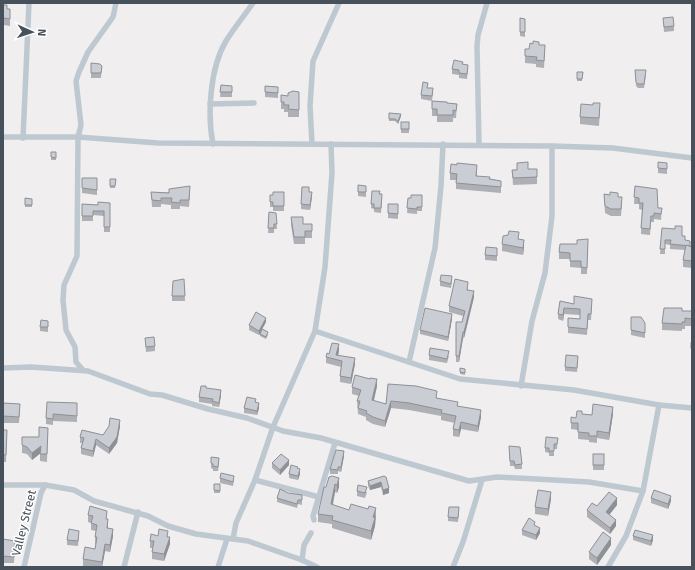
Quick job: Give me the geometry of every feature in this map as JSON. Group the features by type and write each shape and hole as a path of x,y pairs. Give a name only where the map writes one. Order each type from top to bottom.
{"street":[{"path":"23,138 29,3"},
{"path":"83,370 76,362 75,348 66,330 63,294 64,285 77,256 78,137 80,125 76,81 88,52 112,17 116,3"},
{"path":"213,144 209,125 210,104 214,80 225,42 253,3"},
{"path":"312,144 310,106 313,61 339,3"},
{"path":"479,144 478,35 487,3"},
{"path":"210,104 254,103"},
{"path":"3,137 78,137 158,144 479,144 552,146 613,148 692,158"},
{"path":"218,567 255,480 273,427 315,331 326,267 332,173 331,144"},
{"path":"408,362 435,248 441,186 443,144"},
{"path":"521,386 532,322 544,273 552,216 552,146"},
{"path":"315,331 460,379 574,390 692,408"},
{"path":"3,368 83,370 148,394 162,395 208,409 247,418 273,427 401,460 468,481 500,477 589,482 643,491"},
{"path":"608,567 626,536 643,491 659,404"},
{"path":"314,520 313,516 335,443"},
{"path":"255,480 319,497"},
{"path":"453,567 463,542 482,480"},
{"path":"3,485 45,485 74,490 94,501 138,512 168,526 196,534 261,545 302,560 316,567"},
{"name":"Valley Street","path":"24,567 41,494 45,485"},
{"path":"124,567 138,512"},
{"path":"302,560 304,545 311,533"}],"building":[{"path":"3,5 7,5 7,9 10,9 10,19 4,18 3,22"},
{"path":"673,17 674,26 664,27 663,18"},
{"path":"520,18 525,19 525,32 520,32"},
{"path":"533,41 539,42 539,45 545,45 544,61 536,60 537,57 525,56 525,49 529,49 530,43 533,44"},
{"path":"454,60 468,65 467,74 459,73 459,70 452,69"},
{"path":"91,63 100,64 102,66 101,73 91,73"},
{"path":"635,70 646,70 644,84 638,84 636,82"},
{"path":"577,72 583,72 582,79 577,79"},
{"path":"423,82 428,83 427,88 433,88 432,96 421,95"},
{"path":"221,85 232,86 232,92 220,92"},
{"path":"265,86 278,87 278,93 265,92"},
{"path":"293,91 299,92 299,110 288,109 289,105 284,105 284,102 281,102 281,95 288,96 288,93"},
{"path":"432,101 457,104 456,111 453,110 453,115 437,115 437,109 432,109"},
{"path":"593,103 600,103 599,118 580,117 581,104 593,105"},
{"path":"389,113 401,114 398,121 395,119 389,119"},
{"path":"401,122 409,122 409,129 401,129"},
{"path":"51,152 56,152 56,158 51,157"},
{"path":"528,162 528,169 537,169 537,177 513,178 512,170 517,170 517,163"},
{"path":"658,162 667,163 667,169 658,168"},
{"path":"457,163 477,165 476,176 490,177 489,179 501,181 501,187 456,183 457,174 450,173 451,164 457,165"},
{"path":"82,178 97,178 97,190 82,188"},
{"path":"110,179 116,179 115,186 110,186"},
{"path":"358,185 366,186 366,192 358,192"},
{"path":"190,186 189,200 180,200 180,203 171,202 172,198 161,198 161,201 152,200 151,192 169,193 169,189"},
{"path":"635,186 657,189 658,208 662,208 661,214 654,213 654,216 651,216 650,229 641,228 643,203 639,203 639,198 634,197"},
{"path":"302,187 309,187 309,192 312,192 310,205 301,204"},
{"path":"372,191 380,191 379,194 382,194 381,208 374,208 374,204 371,204"},
{"path":"273,192 284,192 284,206 273,206 273,202 270,202 270,195 273,195"},
{"path":"610,192 618,193 618,197 622,197 621,209 611,209 605,206 604,194 610,195"},
{"path":"411,195 422,195 422,207 417,207 417,209 407,208 408,198 411,198"},
{"path":"25,198 32,199 32,205 25,205"},
{"path":"98,202 110,203 110,227 104,227 104,211 93,211 93,216 82,216 82,204 98,205"},
{"path":"388,204 398,204 398,214 388,213"},
{"path":"269,212 276,213 277,224 274,224 274,228 268,228"},
{"path":"291,217 303,217 303,224 312,224 312,231 305,231 305,237 294,237"},
{"path":"675,226 682,226 682,236 685,236 685,240 690,241 690,246 670,244 671,240 665,240 665,249 660,249 662,228 675,229"},
{"path":"509,231 519,232 518,239 524,240 523,248 502,244 503,236 508,235"},
{"path":"588,239 587,268 581,267 581,261 570,261 570,253 559,252 560,244 577,244 577,240"},
{"path":"686,245 692,247 692,261 683,260"},
{"path":"486,247 497,248 497,256 485,255"},
{"path":"441,275 452,276 451,284 440,281"},
{"path":"184,279 185,296 172,296 173,281"},
{"path":"455,279 468,282 467,290 474,291 463,332 459,356 456,356 456,322 462,322 465,311 449,306"},
{"path":"574,296 592,299 591,314 588,314 587,329 568,327 568,318 580,319 580,309 564,308 563,315 558,314 560,301 574,304"},
{"path":"425,308 452,314 448,337 420,330"},
{"path":"664,308 682,308 682,311 692,311 692,319 685,318 685,322 682,322 682,324 662,323"},
{"path":"256,312 266,318 259,331 249,325"},
{"path":"631,317 641,317 645,323 645,333 631,330"},
{"path":"41,320 48,321 48,327 40,327"},
{"path":"262,329 268,332 266,337 260,334"},
{"path":"154,337 155,346 146,347 145,338"},
{"path":"332,343 339,344 336,355 355,358 351,378 340,376 342,361 326,357 327,353 329,354"},
{"path":"430,348 449,351 447,359 429,355"},
{"path":"566,355 578,356 577,368 565,367"},
{"path":"460,368 465,369 465,373 460,372"},
{"path":"355,375 370,379 377,379 372,400 386,404 388,384 416,386 437,391 436,398 458,402 457,406 481,410 478,426 461,422 459,430 453,429 456,416 441,413 442,410 391,401 385,421 373,417 366,413 367,411 358,408 360,401 357,401 361,390 352,387"},
{"path":"201,386 221,390 219,403 212,401 213,399 199,397"},
{"path":"247,397 256,399 255,402 259,403 257,411 244,408"},
{"path":"47,402 77,403 77,416 53,414 53,419 46,418"},
{"path":"3,403 20,404 19,417 3,416"},
{"path":"593,404 613,407 609,433 597,431 597,436 589,436 589,433 578,432 578,423 571,423 571,417 576,418 577,411 582,411 582,414 592,415"},
{"path":"110,418 120,420 117,437 109,448 96,439 93,451 81,448 84,438 80,437 82,430 103,435 109,426"},
{"path":"39,427 48,428 47,454 40,454 41,446 32,453 27,447 22,445 22,437 39,437"},
{"path":"3,430 7,430 6,455 3,455"},
{"path":"546,437 558,438 557,444 554,444 554,451 549,451 549,448 545,448"},
{"path":"509,446 520,447 522,464 515,465 514,461 510,461"},
{"path":"336,450 344,451 341,467 338,467 338,470 330,469"},
{"path":"281,454 289,460 280,470 272,463"},
{"path":"593,454 604,454 604,465 593,465"},
{"path":"211,457 219,458 218,467 213,466 211,463"},
{"path":"291,465 300,469 298,476 289,474"},
{"path":"221,473 234,476 233,482 220,478"},
{"path":"332,476 339,478 337,485 335,484 331,504 349,510 351,504 368,509 369,506 376,508 371,531 332,520 333,516 318,514 324,487 326,487 329,477"},
{"path":"384,476 386,477 389,488 383,490 381,482 370,486 368,481"},
{"path":"214,484 220,484 220,491 214,490"},
{"path":"358,485 367,487 365,493 357,491"},
{"path":"280,489 288,493 302,495 302,500 298,500 297,504 277,498"},
{"path":"538,490 551,492 548,509 535,507"},
{"path":"654,490 671,496 668,504 651,498"},
{"path":"609,492 617,498 606,512 616,520 610,528 587,510 592,503 597,506"},
{"path":"90,506 107,511 107,528 113,529 110,545 105,544 102,562 83,559 85,547 95,549 97,537 95,537 97,525 91,523 93,516 88,515"},
{"path":"449,507 459,507 458,518 448,517"},
{"path":"529,518 535,522 534,525 540,528 536,535 522,530"},
{"path":"69,529 79,531 78,541 67,540"},
{"path":"159,529 168,531 167,537 170,537 164,554 152,552 154,541 150,541 151,534 158,536"},
{"path":"635,530 653,535 651,541 633,536"},
{"path":"603,532 611,538 597,558 589,552"},
{"path":"3,539 15,541 14,557 3,556"}]}
